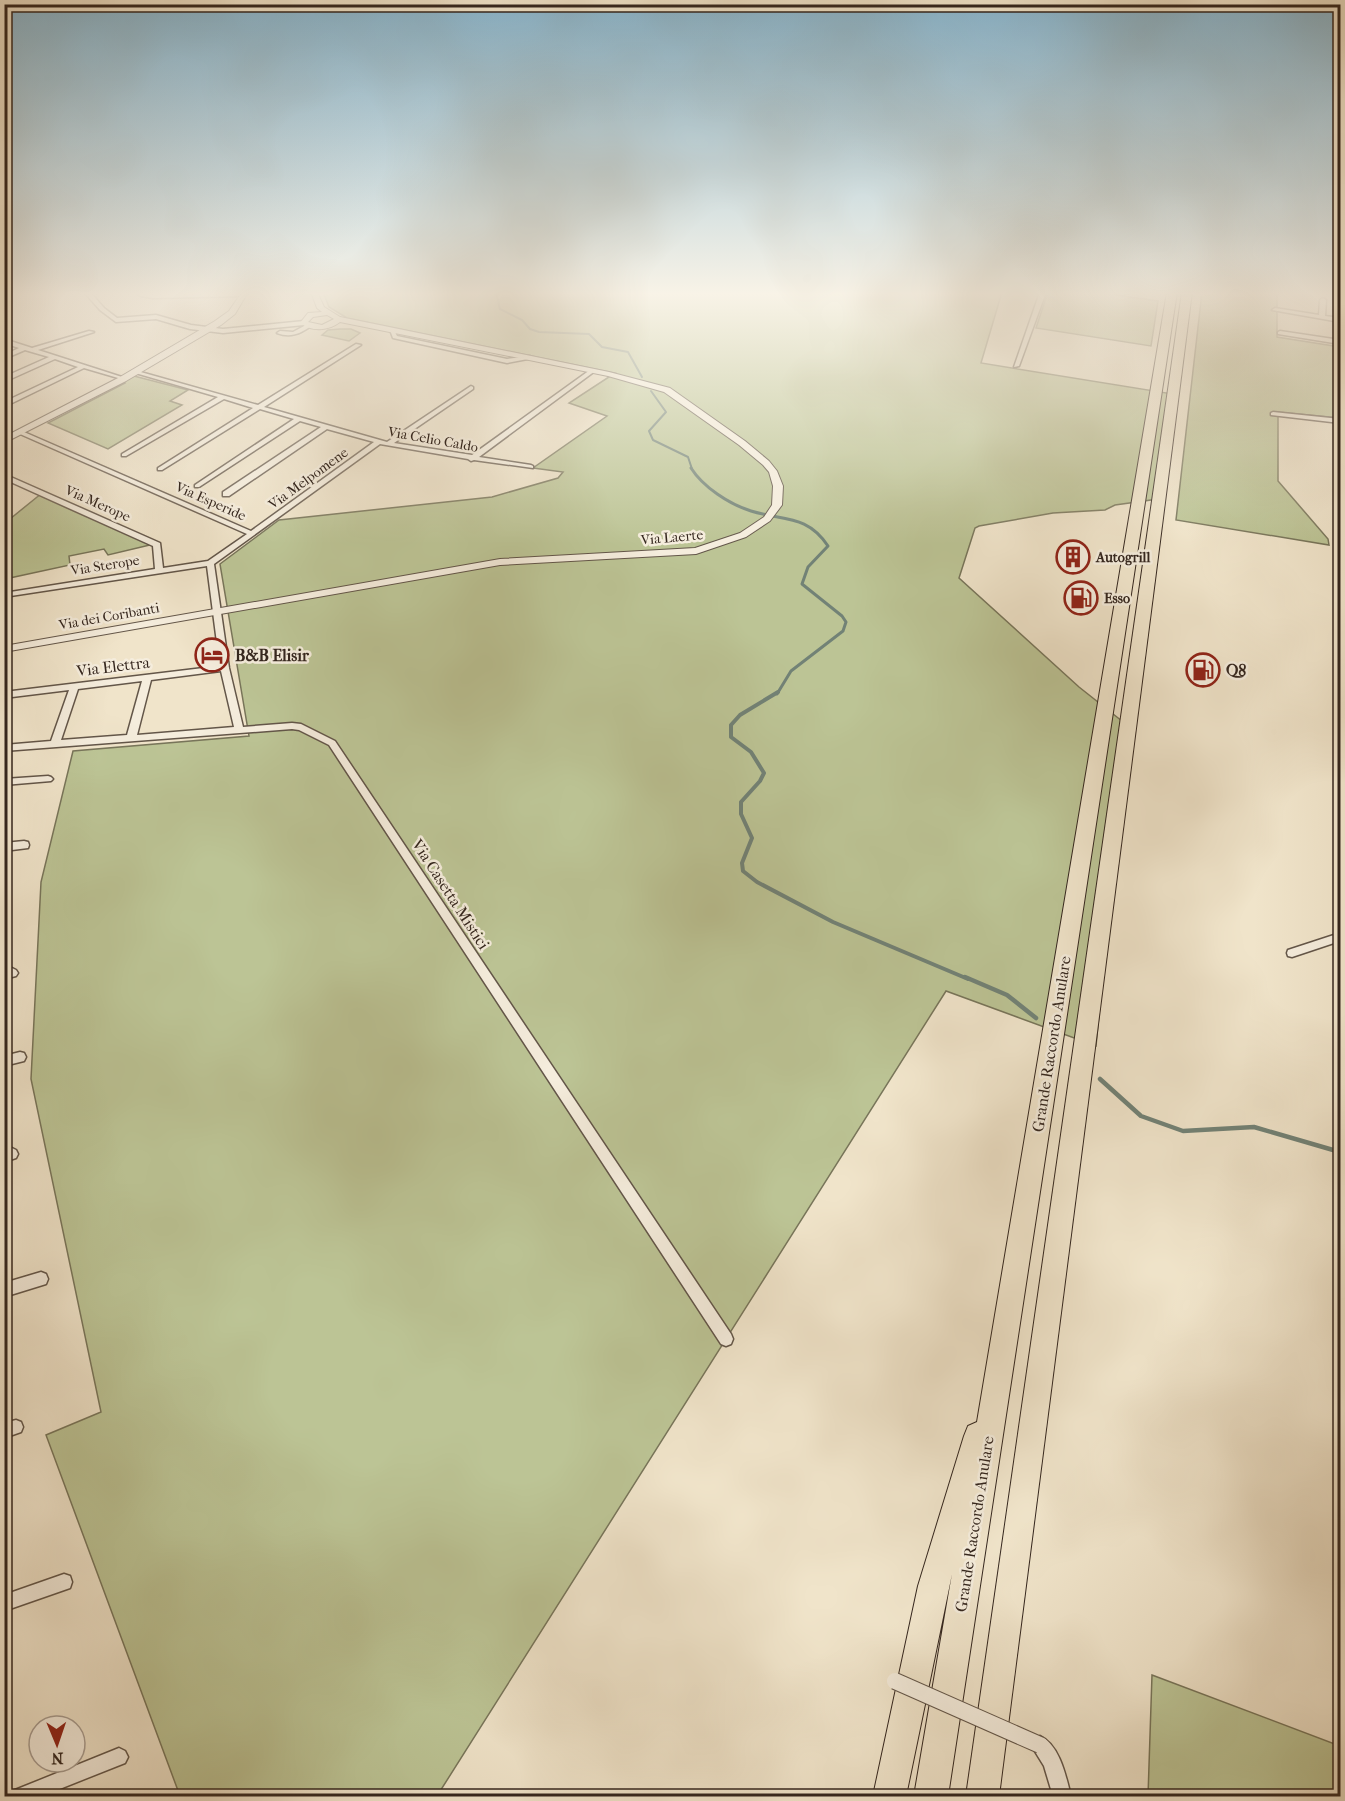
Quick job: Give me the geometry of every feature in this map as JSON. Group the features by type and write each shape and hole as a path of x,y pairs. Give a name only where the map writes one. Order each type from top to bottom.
{"highway":[{"name":"Grande Raccordo Anulare","path":"931,1797 1158,376"},
{"name":"Grande Raccordo Anulare","path":"982,1797 1176,376"},
{"path":"889,1797 933,1586 1000,1362"}],"street":[{"path":"4,405 63,376"},
{"path":"114,376 123,379"},
{"path":"4,441 128,376"},
{"name":"Via Celio Caldo","path":"149,376 378,442 471,459 531,466"},
{"path":"160,469 309,376"},
{"path":"471,459 585,376"},
{"name":"Via Laerte","path":"219,611 500,562 696,551 736,539 764,522 775,508 779,494 774,474 763,460 669,392 614,376"},
{"path":"388,444 471,388"},
{"path":"124,455 223,397"},
{"path":"1273,414 1341,422"},
{"path":"197,486 298,420"},
{"path":"226,494 325,428"},
{"name":"Via Esperide","path":"22,433 252,534"},
{"name":"Via Melpomene","path":"252,534 378,442"},
{"name":"Via Merope","path":"4,476 157,545 159,570"},
{"name":"Via Esperide","path":"210,563 252,534"},
{"path":"210,563 219,611 225,668 239,730"},
{"name":"Via Sterope","path":"4,595 210,563"},
{"name":"Via dei Coribanti","path":"4,649 219,611"},
{"name":"Via Elettra","path":"4,695 225,668"},
{"path":"131,739 147,677"},
{"path":"55,744 75,685"},
{"name":"Via Casetta Mistici","path":"4,748 301,727 332,743 726,1339"},
{"path":"4,782 48,778"},
{"path":"4,847 24,845"},
{"path":"1292,952 1341,937"},
{"path":"4,1061 20,1057"},
{"path":"4,1290 41,1279"},
{"path":"4,1604 64,1582"},
{"path":"895,1681 1040,1745 1052,1762 1062,1797"},
{"path":"21,1797 119,1757"}],"green space":[{"path":"134,376 188,390 170,401 182,405 108,449 48,423 125,383 123,381"},
{"path":"610,376 1062,376 1173,394 1158,499 1115,505 1105,510 1053,513 979,526 975,528 959,578 1079,687 1127,725 1096,1046 946,991 437,1796 180,1796 46,1435 101,1412 31,1079 41,882 73,751 249,736 220,564 279,520 492,497 558,478 563,472 533,468 607,416 569,403"},
{"path":"1192,376 1340,376 1340,418 1278,412 1278,481 1328,539 1329,545 1176,520"},
{"path":"42,493 154,544 108,555 104,549 69,556 70,565 5,579 5,523"},
{"path":"1152,1675 1340,1746 1340,1796 1148,1796"}],"waterway":[{"path":"651,391 666,412 649,431 653,440 688,457 692,469"},
{"path":"691,468 709,488 734,504 751,511 794,520 812,528 828,546 808,567 802,584 842,616 846,622 843,631 791,671 777,694"},
{"path":"778,692 740,715 731,725 731,737 751,752 764,773 760,781 741,802 741,814 752,838 742,863 743,871 757,882 833,922 968,979"},
{"path":"965,977 1007,995 1036,1018"},
{"path":"1100,1079 1141,1116 1183,1131 1254,1127 1340,1152"}],"place":[{"name":"Autogrill","path":"1073,557"},
{"name":"Esso","path":"1081,598"},
{"name":"B&B Elisir","path":"212,655"},
{"name":"Q8","path":"1203,670"}]}
